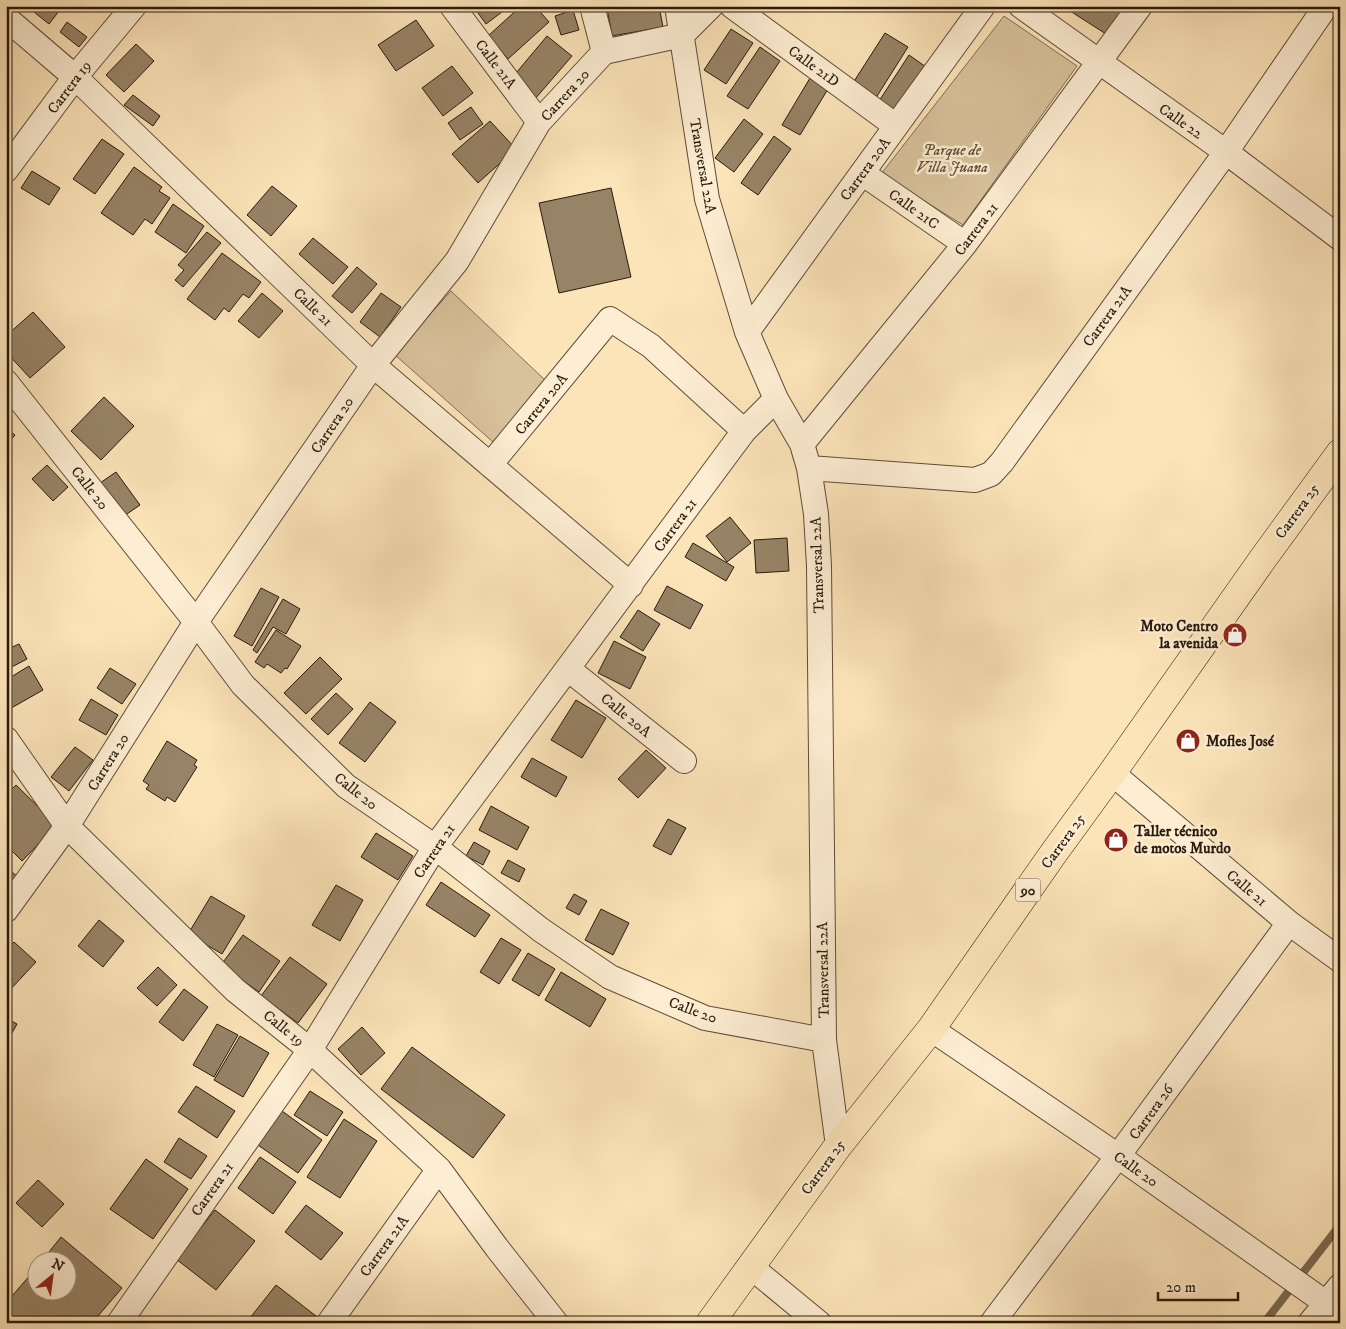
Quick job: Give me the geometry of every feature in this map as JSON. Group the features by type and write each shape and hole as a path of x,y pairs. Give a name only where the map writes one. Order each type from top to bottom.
{"main road":[{"name":"Carrera 25","path":"710,1323 838,1146 931,1029 1053,854 1340,453"}],"street":[{"name":"Carrera 19","path":"6,170 75,77 134,6"},
{"name":"Calle 21A","path":"452,6 539,122"},
{"path":"592,6 604,52 682,35 711,6"},
{"name":"Transversal 22A","path":"677,6 707,199 748,332 776,399 802,444 809,468 816,514 824,1040 838,1146"},
{"name":"Calle 21D","path":"732,6 896,126"},
{"name":"Carrera 20A","path":"748,332 984,6"},
{"name":"Calle 22","path":"1021,6 1226,152 1340,238"},
{"name":"Carrera 21","path":"802,444 965,244 1140,6"},
{"name":"Carrera 21A","path":"809,468 975,480 991,474 1002,462 1226,152 1326,6"},
{"name":"Calle 21","path":"6,18 75,77 373,365 631,585"},
{"name":"Carrera 20","path":"6,910 67,826 196,622 373,365 457,261 539,122 604,52"},
{"name":"Calle 21C","path":"862,173 965,244"},
{"name":"Carrera 20A","path":"490,465 610,319 651,346 744,432"},
{"name":"Calle 20","path":"6,382 196,622 243,686 346,786 435,847 541,930 610,977 705,1018 824,1040"},
{"name":"Carrera 21","path":"119,1323 310,1050 435,847 744,432 776,399"},
{"name":"Calle 20A","path":"568,669 684,761"},
{"name":"Calle 19","path":"6,739 67,826 235,990 310,1050 439,1169 497,1248 556,1323"},
{"name":"Calle 21","path":"1112,773 1288,923 1339,959"},
{"name":"Carrera 26","path":"992,1323 1118,1156 1288,923"},
{"name":"Calle 20","path":"931,1029 1118,1156 1305,1289 1335,1301"},
{"name":"Carrera 21A","path":"328,1323 439,1169"},
{"path":"751,1267 819,1323"},
{"path":"1310,1323 1335,1301"}],"green space":[{"name":"Parque de Villa Juana","path":"1004,16 1077,66 963,225 881,174"},
{"path":"451,291 546,381 493,442 394,354"}],"building":[{"path":"31,6 63,6 49,24 29,8"},
{"path":"473,6 510,6 486,24"},
{"path":"521,6 535,6 549,22 508,59 488,36"},
{"path":"555,6 571,6 572,8 556,11"},
{"path":"618,6 659,6 663,27 612,36 607,8"},
{"path":"1069,6 1139,6 1117,41 1067,9"},
{"path":"573,10 579,30 561,35 555,16"},
{"path":"416,20 434,46 396,71 378,45"},
{"path":"67,22 87,37 79,47 60,32"},
{"path":"731,29 753,43 726,84 704,70"},
{"path":"885,33 908,47 874,101 851,86"},
{"path":"547,36 572,56 535,99 511,79"},
{"path":"136,44 154,61 124,92 106,75"},
{"path":"760,47 780,61 748,109 727,96"},
{"path":"909,55 929,69 900,114 879,101"},
{"path":"452,66 473,93 443,116 422,88"},
{"path":"810,78 828,89 800,135 782,125"},
{"path":"133,95 160,116 153,126 124,105"},
{"path":"471,107 483,124 460,140 448,123"},
{"path":"744,119 763,134 734,172 715,158"},
{"path":"490,121 516,149 478,183 452,154"},
{"path":"774,136 791,149 758,195 741,183"},
{"path":"102,139 124,154 95,194 73,179"},
{"path":"134,167 162,187 159,191 170,198 152,224 145,219 133,235 101,213"},
{"path":"32,171 60,188 49,205 21,188"},
{"path":"272,186 297,206 271,236 247,215"},
{"path":"611,188 631,277 559,293 539,203"},
{"path":"173,204 204,226 186,253 155,232"},
{"path":"207,232 221,243 183,287 175,280 184,270 178,265"},
{"path":"313,238 348,267 333,284 299,254"},
{"path":"222,253 261,282 249,298 243,294 229,312 224,308 215,320 187,299"},
{"path":"357,267 377,284 352,313 332,296"},
{"path":"262,293 283,311 259,338 238,321"},
{"path":"381,293 401,307 380,337 360,322"},
{"path":"33,312 65,347 30,378 6,352 6,336"},
{"path":"104,397 134,426 101,460 71,431"},
{"path":"6,428 15,435 6,446"},
{"path":"47,465 68,487 53,501 32,479"},
{"path":"116,472 140,505 124,516 100,483"},
{"path":"730,517 751,543 727,562 706,536"},
{"path":"787,538 789,571 756,573 754,540"},
{"path":"693,543 734,567 726,581 685,557"},
{"path":"667,586 703,605 690,629 654,610"},
{"path":"261,588 279,597 252,646 234,636"},
{"path":"283,599 300,609 286,634 273,627 257,653 253,650"},
{"path":"638,610 660,624 643,651 620,637"},
{"path":"276,630 301,646 287,669 285,668 281,673 267,664 264,668 255,662"},
{"path":"614,641 646,657 630,689 598,673"},
{"path":"19,644 27,659 6,670 6,650"},
{"path":"320,657 342,679 306,714 284,693"},
{"path":"29,666 43,690 6,711 6,680"},
{"path":"110,668 136,684 122,704 97,688"},
{"path":"336,693 353,709 328,735 311,719"},
{"path":"91,699 118,715 106,735 79,720"},
{"path":"576,700 606,718 582,758 551,740"},
{"path":"370,702 396,722 365,762 339,743"},
{"path":"167,741 197,760 194,765 197,767 175,802 167,797 165,801 146,789 149,785 143,781"},
{"path":"75,747 93,760 69,791 51,777"},
{"path":"646,750 666,768 638,798 618,779"},
{"path":"532,758 567,777 556,797 521,777"},
{"path":"16,785 57,825 22,861 6,845 6,795"},
{"path":"491,806 529,827 517,850 479,830"},
{"path":"668,819 686,828 671,855 653,846"},
{"path":"376,833 413,856 398,880 361,857"},
{"path":"474,842 490,851 483,865 466,856"},
{"path":"508,860 525,869 519,882 501,873"},
{"path":"6,867 18,877 6,891"},
{"path":"441,882 490,915 475,937 426,905"},
{"path":"336,885 363,900 340,941 312,925"},
{"path":"574,894 587,901 579,915 566,908"},
{"path":"211,896 245,916 222,954 188,934"},
{"path":"601,909 629,923 613,955 585,940"},
{"path":"99,920 124,941 103,967 78,946"},
{"path":"243,935 280,961 259,992 221,965"},
{"path":"501,938 521,950 499,984 480,972"},
{"path":"14,942 36,962 9,991 6,989 6,950"},
{"path":"528,953 555,969 539,996 512,980"},
{"path":"290,957 327,984 298,1023 261,996"},
{"path":"158,967 177,985 157,1006 137,988"},
{"path":"561,972 606,999 590,1027 545,1000"},
{"path":"184,989 208,1007 183,1041 159,1022"},
{"path":"6,1018 17,1024 6,1044"},
{"path":"217,1024 238,1035 214,1077 193,1065"},
{"path":"362,1027 385,1053 361,1075 338,1049"},
{"path":"240,1036 269,1053 243,1097 214,1080"},
{"path":"412,1047 505,1115 473,1158 381,1089"},
{"path":"196,1086 235,1111 217,1138 178,1112"},
{"path":"310,1091 343,1112 327,1136 294,1115"},
{"path":"282,1111 322,1140 298,1173 258,1145"},
{"path":"344,1119 377,1141 340,1198 307,1177"},
{"path":"179,1138 207,1156 191,1179 164,1162"},
{"path":"260,1157 296,1182 273,1214 238,1188"},
{"path":"146,1159 188,1189 153,1239 110,1209"},
{"path":"38,1180 64,1204 42,1227 16,1203"},
{"path":"306,1205 343,1233 321,1260 285,1232"},
{"path":"215,1210 255,1241 216,1290 176,1259"},
{"path":"61,1237 122,1288 92,1323 6,1323 6,1303 28,1278 28,1302 78,1302 78,1252 49,1252"},
{"path":"276,1285 316,1316 311,1323 246,1323"}],"waterway":[{"path":"1264,1323 1340,1225"}],"place":[{"name":"Moto Centro la avenida","path":"1235,635"},
{"name":"Mofles José","path":"1188,741"},
{"name":"Taller técnico de motos Murdo","path":"1116,840"}]}
